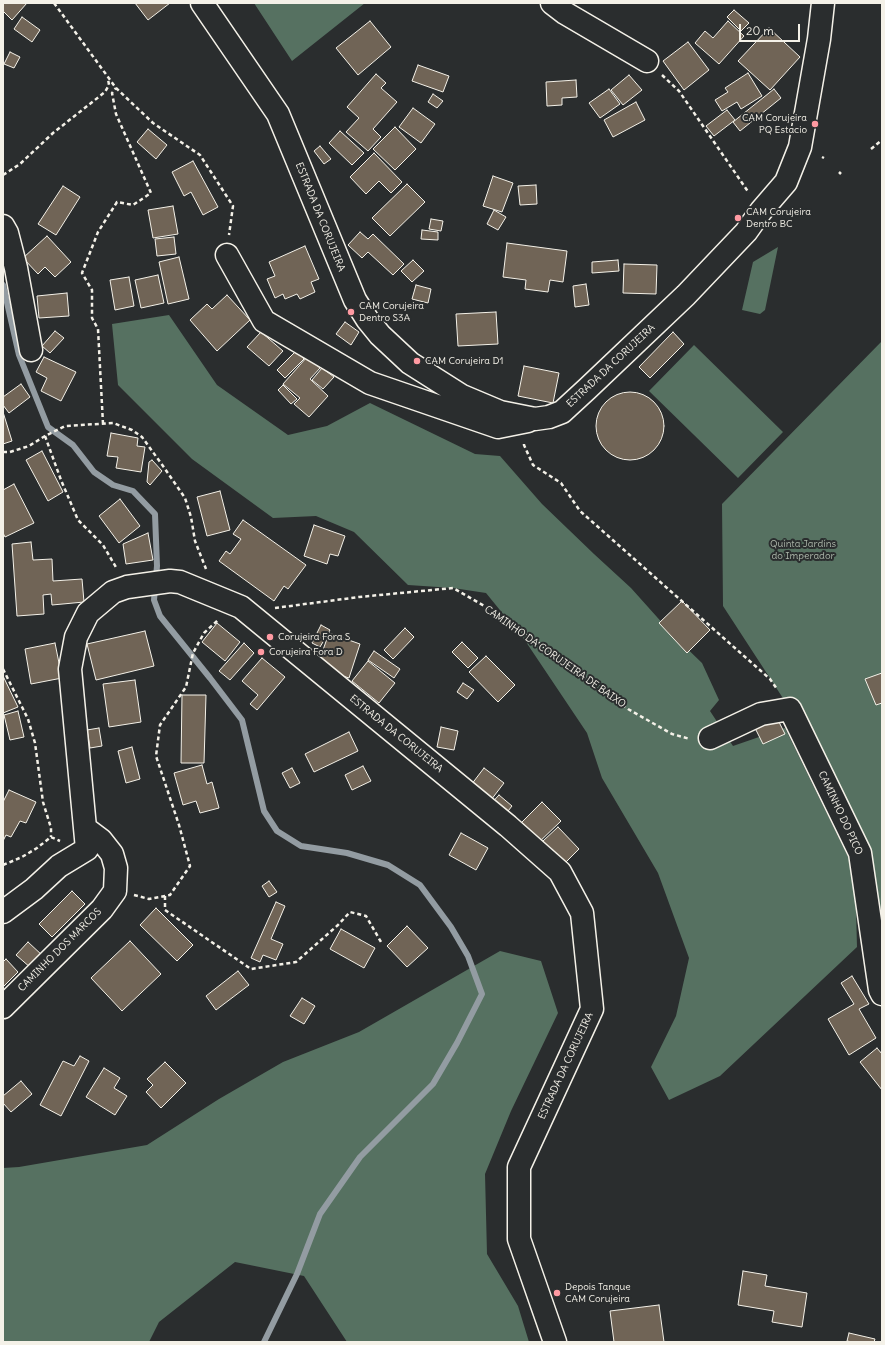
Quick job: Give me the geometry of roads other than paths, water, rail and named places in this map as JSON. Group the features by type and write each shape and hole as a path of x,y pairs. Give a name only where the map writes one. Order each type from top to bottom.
{"street":[{"name":"ESTRADA DA CORUJEIRA","path":"202,3 278,114 355,300 367,319 380,335 410,363 462,396 500,412 535,419 549,417 562,412 587,389 686,295 746,232 761,211 786,182 800,147 819,39 823,3"},
{"path":"552,3 565,13 647,61"},
{"path":"3,226 7,233 16,268 32,350"},
{"path":"227,255 264,321 370,383 498,427 535,419"},
{"name":"ESTRADA DA CORUJEIRA","path":"3,912 34,889 58,866 87,849 70,669 76,637 88,613 113,592 136,586 170,581 180,582 241,607 514,831 560,872 582,913 592,1009 519,1167 519,1239 555,1342"},
{"name":"CAMINHO DO PICO","path":"710,738 761,714 790,709 860,853 880,990 882,994"},
{"name":"CAMINHO DOS MARCOS","path":"3,1007 102,909 115,891 116,868 112,854 101,840 85,828"}],"waterway":[{"path":"3,285 19,355 48,427 73,445 94,472 113,485 133,491 155,514 157,566 154,600 160,616 242,720 264,811 277,831 301,846 347,853 388,865 420,885 451,927 468,956 482,994 457,1043 433,1084 360,1157 320,1214 297,1274 264,1342"}],"place":[{"name":"CAM Corujeira PQ Estacio","path":"815,124"},
{"name":"CAM Corujeira Dentro BC","path":"738,218"},
{"name":"CAM Corujeira Dentro S3A","path":"351,312"},
{"name":"CAM Corujeira D1","path":"417,361"},
{"name":"Corujeira Fora S","path":"270,637"},
{"name":"Corujeira Fora D","path":"261,652"},
{"name":"Depois Tanque CAM Corujeira","path":"557,1293"}],"park label":[{"name":"Quinta Jardins do Imperador","path":"803,550"}]}
